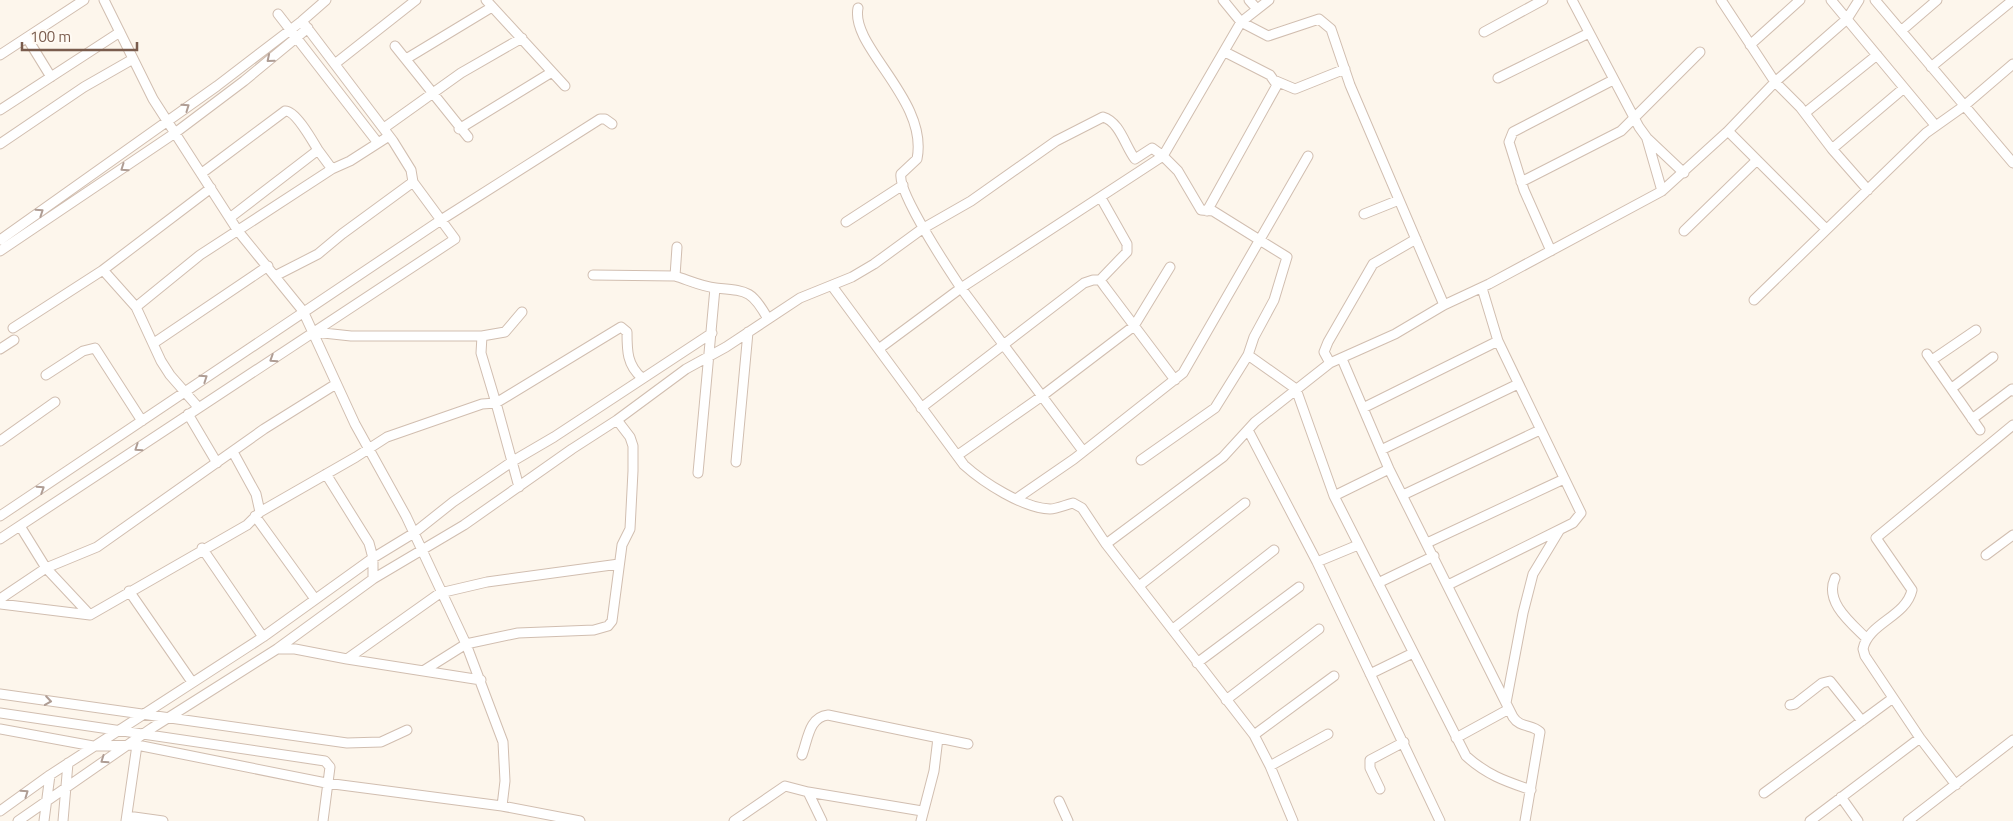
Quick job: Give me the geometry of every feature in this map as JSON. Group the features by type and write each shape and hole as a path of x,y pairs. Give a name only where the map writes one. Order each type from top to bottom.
{"street":[{"path":"0,55 84,0"},
{"path":"104,0 133,59 175,133 231,217 238,231 303,311 355,424 370,447 414,533 420,550 482,680 503,742 505,781 502,806"},
{"path":"0,240 217,86 290,28 302,21 326,0"},
{"path":"336,63 416,0"},
{"path":"1223,0 1241,22 1268,36 1293,30 1319,19 1331,29 1345,69 1444,305"},
{"path":"1249,0 1257,9"},
{"path":"880,348 961,288 1163,156 1241,22 1269,0"},
{"path":"1484,32 1543,0"},
{"path":"1572,0 1612,80 1647,138 1684,172"},
{"path":"1750,45 1800,0"},
{"path":"1831,0 1935,125"},
{"path":"1106,544 1223,457 1248,430 1330,363 1395,334 1444,305 1482,288 1662,191 1728,131 1775,82 1847,18 1859,0"},
{"path":"1875,0 1964,106 2011,157"},
{"path":"1901,30 1937,0"},
{"path":"1931,67 2013,0"},
{"path":"1724,1 1775,82 1805,113 1832,149 1868,190"},
{"path":"406,59 489,3 565,86"},
{"path":"858,8 857,14 860,30 907,105 916,124 917,160 901,174 903,185 922,229 961,288 1083,451"},
{"path":"278,14 378,143"},
{"path":"0,539 455,239 413,182 411,170 387,132 302,21"},
{"path":"0,251 175,133 244,81 308,28"},
{"path":"0,110 120,32"},
{"path":"1498,78 1589,33"},
{"path":"27,38 51,77"},
{"path":"136,307 200,256 332,169 350,161 378,143 387,132 433,93 461,73 522,38"},
{"path":"395,46 468,137"},
{"path":"1225,52 1270,75 1276,81 1295,89 1345,69"},
{"path":"1521,182 1612,138 1700,52"},
{"path":"1805,113 1877,55"},
{"path":"0,144 84,87 133,59"},
{"path":"1754,300 1935,125 1964,106 2013,64"},
{"path":"459,128 552,72"},
{"path":"1551,251 1521,182 1509,142 1513,132 1612,80"},
{"path":"1207,210 1238,150 1276,88 1276,81"},
{"path":"1832,149 1904,88"},
{"path":"202,173 285,110 292,113 332,169"},
{"path":"18,821 142,734 276,649 373,579 464,525 572,449 618,420 686,369 800,298 832,286 874,264 922,229 971,200 1056,141 1095,119 1103,117 1110,119 1135,159 1152,148 1163,156 1178,171 1201,210 1213,212 1287,257 1274,300 1254,337 1248,355 1215,408 1141,460"},
{"path":"0,516 441,220 600,119 605,118 612,124"},
{"path":"1728,131 1826,229"},
{"path":"1647,138 1662,191"},
{"path":"231,217 318,150"},
{"path":"1016,498 1083,451 1175,380 1190,364 1259,239 1308,156"},
{"path":"1684,231 1757,160"},
{"path":"275,276 318,254 413,182"},
{"path":"846,222 903,185"},
{"path":"13,328 103,270 211,188"},
{"path":"921,408 1084,283 1100,280 1127,252 1127,244 1101,198"},
{"path":"1364,214 1399,200"},
{"path":"1330,363 1324,352 1328,342 1370,268 1416,239"},
{"path":"675,276 677,247"},
{"path":"154,343 268,266"},
{"path":"958,455 1042,396 1134,326 1170,267"},
{"path":"103,270 136,307 161,361 184,392 198,407"},
{"path":"592,275 675,276 715,288 731,288 747,292 757,300 768,319"},
{"path":"1100,280 1175,380"},
{"path":"832,286 880,348 921,408 964,465 975,475 1016,498 1051,509 1068,504 1078,505 1197,663 1254,735 1270,766 1293,821"},
{"path":"698,472 715,288"},
{"path":"1448,585 1573,524 1581,513 1498,340 1482,288"},
{"path":"314,332 351,336 482,336 505,332 522,312"},
{"path":"0,604 90,615 202,548 246,525 257,514 387,437 482,404 496,403 621,327 627,332 627,352 630,365 642,378"},
{"path":"1976,330 1929,357 1980,430"},
{"path":"0,811 93,746 263,637 373,558 414,533 453,502 513,461 554,437 712,332"},
{"path":"736,462 748,332"},
{"path":"482,336 481,353 519,487"},
{"path":"0,349 14,340"},
{"path":"1363,408 1498,340"},
{"path":"46,375 83,351 95,348 142,421"},
{"path":"1248,355 1296,389 1334,496 1466,756 1482,770 1499,779 1531,790"},
{"path":"1952,388 1993,357"},
{"path":"1342,359 1389,469 1434,556 1507,706 1518,723 1535,728 1540,732 1525,821"},
{"path":"0,599 46,568 97,547 264,429 336,384"},
{"path":"1381,450 1518,384"},
{"path":"1972,419 2012,389 2013,391"},
{"path":"0,441 55,402"},
{"path":"188,414 217,463"},
{"path":"423,671 466,644 518,633 594,630 608,626 614,615 622,545 630,529 633,471 633,446 630,437 618,420"},
{"path":"1956,785 1920,738 1865,656 1863,649 1867,639 1902,608 1912,590 1876,538 1969,459 2013,425"},
{"path":"1248,430 1317,562 1440,821"},
{"path":"1402,495 1540,430"},
{"path":"233,452 256,494 257,514 315,599"},
{"path":"1334,496 1389,469"},
{"path":"326,474 364,534 373,558 373,579"},
{"path":"1427,543 1564,480"},
{"path":"1139,586 1245,503"},
{"path":"20,526 46,568 90,615"},
{"path":"1456,738 1507,706 1523,613 1533,574 1559,530"},
{"path":"1986,555 2013,535"},
{"path":"1317,562 1358,545"},
{"path":"202,548 263,637"},
{"path":"1173,629 1274,550"},
{"path":"1378,584 1434,556"},
{"path":"347,659 440,593 487,582 619,564"},
{"path":"1835,578 1831,592 1835,603 1867,639"},
{"path":"1197,663 1299,587"},
{"path":"129,592 192,682"},
{"path":"1226,700 1319,629"},
{"path":"276,649 295,649 482,680"},
{"path":"1370,674 1413,653"},
{"path":"1254,735 1334,676"},
{"path":"1790,705 1795,704 1822,684 1830,681 1862,721"},
{"path":"0,694 346,743 381,742 408,730"},
{"path":"1764,793 1893,698"},
{"path":"0,713 325,761 330,767 326,783 323,821"},
{"path":"802,755 813,724 822,716 828,715 968,744"},
{"path":"0,729 93,746 137,745 326,783 502,806 580,821"},
{"path":"1270,766 1328,734"},
{"path":"921,821 922,811 934,771 938,738"},
{"path":"1810,821 1920,738"},
{"path":"1908,821 2013,740"},
{"path":"1380,789 1370,768 1370,760 1404,742"},
{"path":"137,745 126,818 163,821"},
{"path":"63,821 68,763"},
{"path":"44,821 50,775"},
{"path":"734,821 785,786 808,792 922,811"},
{"path":"808,792 822,821"},
{"path":"1841,797 1858,821"},
{"path":"1059,801 1068,821"}]}
